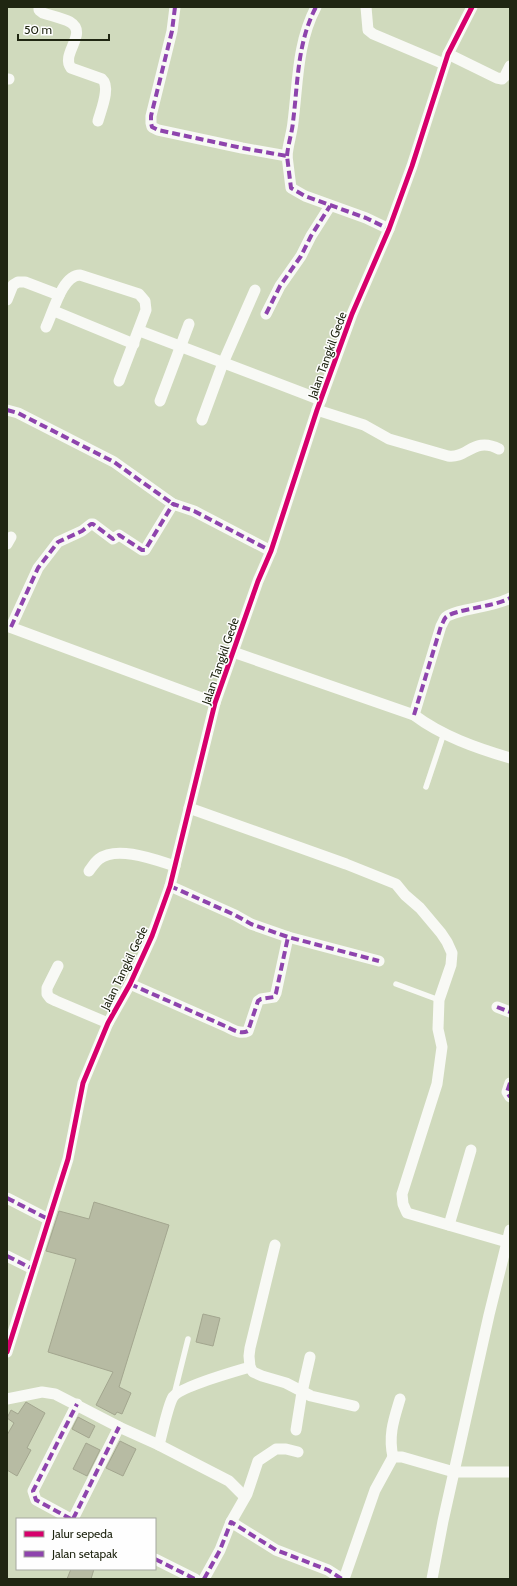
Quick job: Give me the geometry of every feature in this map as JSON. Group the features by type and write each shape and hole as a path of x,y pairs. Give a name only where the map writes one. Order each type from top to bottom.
{"street":[{"path":"39,7 39,10 43,13 71,23 76,29 77,35 68,60 68,65 71,68 102,79 105,82 106,85 103,103 98,121"},
{"path":"174,7 172,31 151,116 152,127 186,137 287,156"},
{"path":"316,7 309,20 298,69 293,122 287,156 292,188 305,196 389,228"},
{"path":"366,7 368,30 373,34 497,78 502,79 510,66"},
{"name":"Jalan Tangkil Gede","path":"7,1352 68,1159 83,1083 108,1023 130,984 152,936 170,886 215,703 258,581 271,551 319,405 352,314 389,228 412,166 446,59 472,7"},
{"path":"266,314 280,286 301,256 311,236 330,206"},
{"path":"46,327 54,311 58,295 70,278 74,275 80,275 139,294 145,301 146,310 140,331 119,381"},
{"path":"7,300 13,285 18,282 25,282 58,295"},
{"path":"202,420 223,363 255,290"},
{"path":"54,311 134,344"},
{"path":"160,401 189,324"},
{"path":"140,331 223,363 364,424 389,439 453,457 478,445 492,445 499,449"},
{"path":"7,410 18,413 114,462 173,504 194,511 271,551"},
{"path":"173,504 145,550 142,550 120,535 113,539 92,524 82,531 58,542 38,568 9,626 215,703"},
{"path":"414,715 441,626 445,618 453,613 490,606 510,598"},
{"path":"233,652 414,715 426,724 466,744 510,758"},
{"path":"189,808 346,864 396,884 402,892 420,908 447,942 452,953 451,965 439,1000 438,1029 442,1047 437,1084 402,1194 403,1204 407,1212 507,1242"},
{"path":"89,871 99,859 107,855 124,853 138,855 175,866"},
{"path":"170,886 235,915 251,924 288,936 379,961"},
{"path":"130,984 224,1026 245,1033 248,1031 258,1002 261,999 274,997 276,993 288,936"},
{"path":"58,966 47,988 47,994 56,1001 108,1023"},
{"path":"497,1006 510,1012"},
{"path":"510,1083 507,1092 510,1097"},
{"path":"449,1225 471,1150"},
{"path":"7,1198 48,1219"},
{"path":"432,1579 443,1521 510,1230"},
{"path":"275,1245 248,1356 250,1367 254,1372 262,1376 286,1382 311,1396 354,1406"},
{"path":"7,1256 33,1268"},
{"path":"296,1430 302,1392 310,1357"},
{"path":"159,1445 173,1397 181,1391 250,1367"},
{"path":"7,1398 42,1392 55,1394 229,1481 245,1497"},
{"path":"231,1522 276,1550 328,1570 343,1579 375,1490 393,1456 390,1433 400,1399"},
{"path":"70,1518 36,1500 34,1490 77,1404"},
{"path":"73,1518 119,1427"},
{"path":"204,1579 220,1550 231,1522 245,1497 254,1476 257,1464 263,1457 276,1449 286,1449 298,1452"},
{"path":"393,1456 402,1457 454,1472 510,1472"},
{"path":"156,1560 195,1579"}],"lane":[{"path":"426,787 444,733"},
{"path":"396,984 439,1000"},
{"path":"173,1397 188,1339"}],"building":[{"path":"94,1202 169,1225 119,1387 131,1393 122,1414 117,1412 115,1415 96,1405 113,1372 48,1352 76,1259 46,1251 59,1211 89,1219"},
{"path":"203,1314 220,1318 213,1346 196,1342"},
{"path":"26,1402 45,1413 27,1448 31,1450 17,1476 7,1470 7,1435 14,1423 7,1418 11,1410 18,1414"},
{"path":"78,1417 95,1426 89,1438 72,1429"},
{"path":"120,1441 136,1449 123,1476 106,1468"},
{"path":"86,1443 100,1450 87,1476 73,1469"},
{"path":"71,1570 94,1570 91,1579 67,1579"}],"marked path":[{"path":"175,7 172,31 151,116 152,127 158,130 287,156 291,188 305,196 366,218 389,229"},
{"path":"287,156 299,63 305,35 316,7"},
{"path":"266,314 280,286 301,256 311,236 330,206"},
{"path":"7,410 18,413 114,462 173,504"},
{"path":"11,627 38,568 58,542 82,531 91,524 113,539 119,535 142,550 145,550 173,504 194,511 271,551"},
{"path":"414,715 441,626 445,618 451,614 495,604 510,598"},
{"path":"170,886 235,915 251,924 288,937 379,961"},
{"path":"130,984 233,1030 245,1032 248,1031 258,1001 261,999 274,997 276,993 288,937"},
{"path":"497,1007 510,1012"},
{"path":"510,1083 507,1092 510,1097"},
{"path":"7,1198 48,1219"},
{"path":"7,1256 33,1269"},
{"path":"69,1518 36,1500 33,1491 77,1404"},
{"path":"74,1518 119,1427"},
{"path":"204,1579 220,1550 231,1522 276,1550 328,1570 342,1579"},
{"path":"156,1560 195,1579"}],"cycle path":[{"path":"7,1352 68,1159 83,1083 108,1023 130,984 152,936 170,886 215,703 258,581 271,551 317,410 352,314 389,229 412,166 448,54 472,7"}]}
